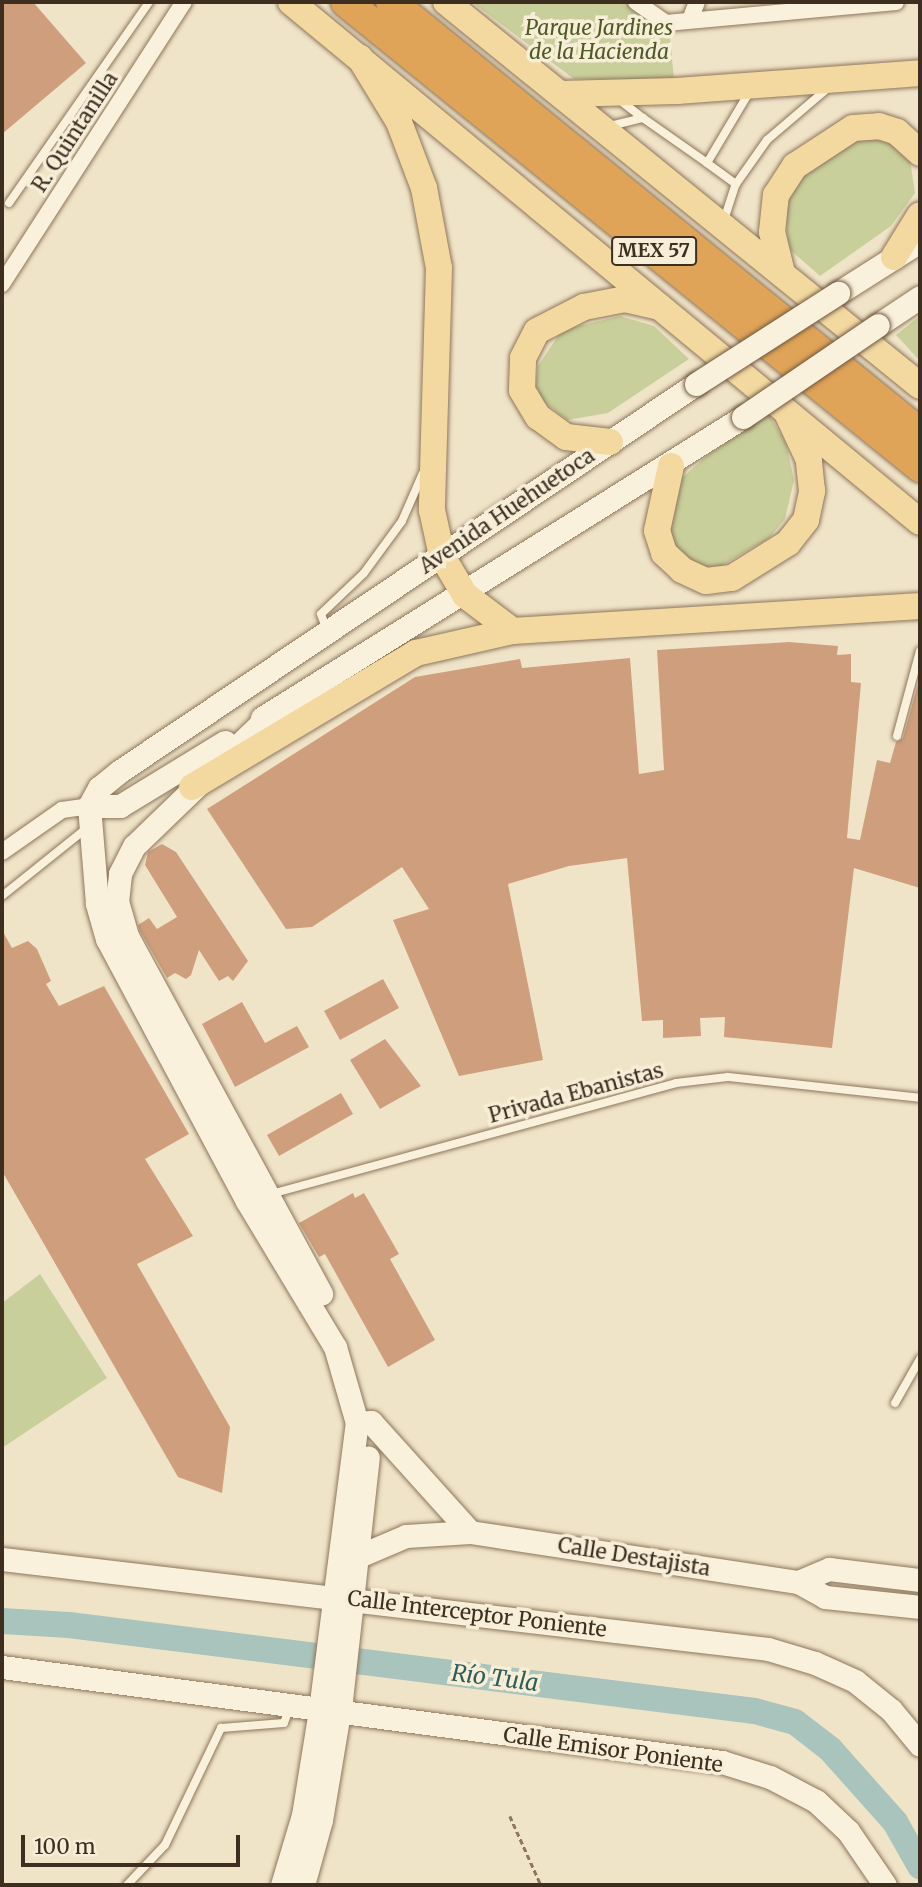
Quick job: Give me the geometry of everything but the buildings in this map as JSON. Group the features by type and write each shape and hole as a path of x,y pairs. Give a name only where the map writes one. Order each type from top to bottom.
{"highway":[{"name":"MEX 57","path":"346,2 920,467"},
{"name":"MEX 57","path":"391,2 920,433"}],"main road":[{"path":"291,2 665,308 920,522"},
{"path":"446,2 920,386"},
{"path":"360,58 399,122 412,155 424,188 439,268 432,510 442,556 465,595 513,631"},
{"path":"561,94 754,85 920,73"},
{"path":"782,273 772,232 776,195 795,166 853,128 879,126 897,132 920,153"},
{"path":"894,257 920,215"},
{"name":"Avenida Huehuetoca","path":"92,807 327,631 696,384 920,241"},
{"path":"256,1198 107,939 92,807 105,809 139,796 671,466 920,297"},
{"path":"610,442 566,436 538,417 522,390 523,358 537,331 584,307 625,299 665,308"},
{"path":"671,466 657,531 664,553 682,570 706,581 732,578 766,561 789,543 806,520 812,491 809,460 784,407"},
{"path":"192,787 416,653 513,631 920,606"},
{"path":"274,711 192,787 134,846 120,874 117,901 127,936 256,1198 335,1347 364,1423 470,1532"},
{"path":"303,1885 321,1820 330,1705 364,1423"},
{"name":"Calle Destajista","path":"350,1555 406,1536 470,1532 798,1582 825,1597 920,1607"},
{"name":"Calle Interceptor Poniente","path":"2,1559 341,1606 768,1649 816,1663 855,1681 891,1710 920,1745"},
{"path":"798,1582 829,1569 920,1580"},
{"name":"Calle Emisor Poniente","path":"2,1667 290,1706 330,1705 722,1762 770,1777 824,1809 848,1831 885,1885"},
{"path":"282,1885 303,1815 330,1705"}],"street":[{"name":"R. Quintanilla","path":"2,284 184,2"},
{"path":"636,2 666,23 793,6 896,2"},
{"path":"690,20 696,2"},
{"name":"Avenida Huehuetoca","path":"2,852 62,810 92,807"}],"lane":[{"path":"9,203 149,2"},
{"path":"723,225 736,184 767,140 839,79"},
{"path":"707,163 754,85"},
{"path":"610,93 736,184"},
{"path":"603,128 643,118"},
{"path":"327,631 321,614 364,573 402,521 433,451"},
{"path":"897,736 920,651"},
{"path":"2,896 92,807"},
{"name":"Privada Ebanistas","path":"256,1198 677,1083 728,1077 920,1098"},
{"path":"895,1402 920,1359"},
{"path":"127,1885 165,1845 221,1728 284,1723 290,1706"}],"path":[{"path":"510,1816 541,1885"}],"green space":[{"name":"Parque Jardines de la Hacienda","path":"472,2 625,2 669,26 674,80 574,79"},
{"path":"872,134 897,142 910,160 915,193 891,226 820,276 788,248 785,198 795,181 821,159"},
{"path":"620,316 654,326 689,359 608,413 567,420 543,401 536,386 538,366 562,330"},
{"path":"920,316 920,361 896,335"},
{"path":"768,413 786,443 794,480 785,519 769,538 719,567 705,569 683,561 660,525 667,491 709,454"},
{"path":"40,1274 107,1378 2,1448 2,1303"}],"waterway":[{"name":"Río Tula","path":"2,1621 69,1625 755,1711 795,1722 830,1749 895,1822 920,1866"}]}
